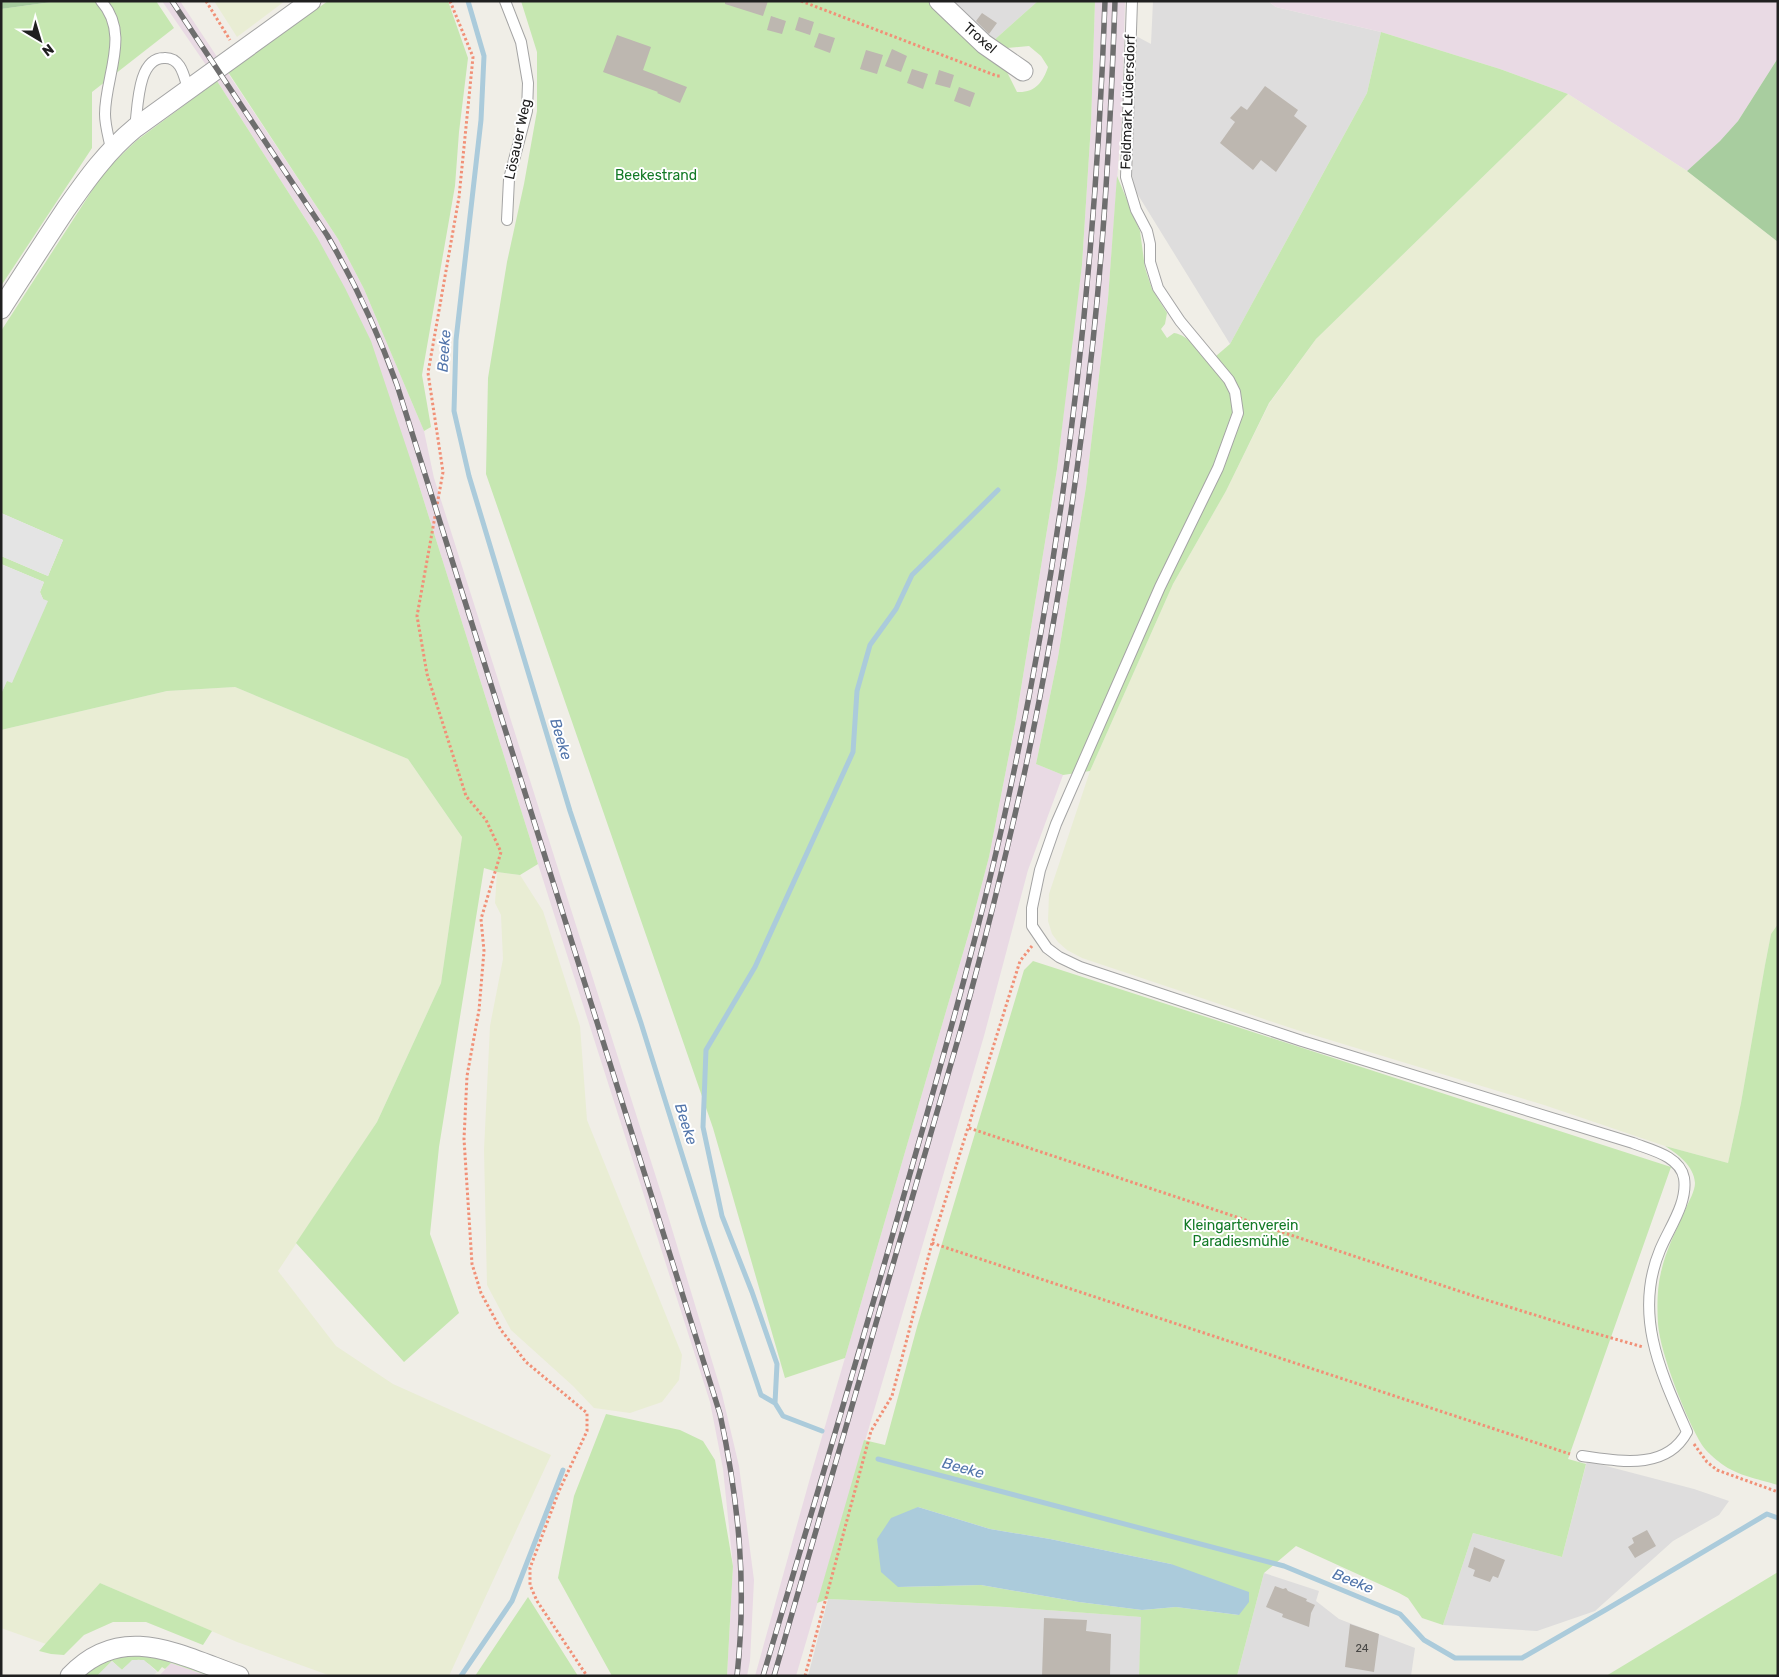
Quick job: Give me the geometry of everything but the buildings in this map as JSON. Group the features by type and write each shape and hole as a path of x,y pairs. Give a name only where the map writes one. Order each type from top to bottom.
{"street":[{"path":"1,309 90,175 111,149 135,128 311,1"},
{"name":"Troxel","path":"939,1 984,44 1023,71"},
{"path":"70,1676 94,1655 105,1650 128,1646 158,1648 238,1676"}],"lane":[{"path":"101,1 113,22 116,34 116,48 105,115 111,149"},
{"name":"Lösauer Weg","path":"505,1 521,42 528,83 527,111 508,179 507,220"},
{"name":"Feldmark Lüdersdorf","path":"1038,938 1032,926 1032,908 1040,870 1056,824 1160,587 1218,468 1238,413 1235,392 1229,380 1180,321 1158,288 1150,262 1150,244 1147,231 1136,210 1126,178 1132,1"},
{"path":"135,128 140,88 144,71 150,63 157,58 166,57 173,59 179,65 188,89"},
{"path":"1038,938 1059,957 1080,967 1302,1041 1633,1143 1665,1156 1675,1163 1681,1170 1684,1188 1678,1211 1659,1251 1653,1271 1648,1307 1654,1350 1687,1432 1682,1443 1671,1452 1640,1461 1582,1456"}],"path":[{"path":"206,1 219,20 237,54"},
{"path":"450,1 473,56 459,197 428,373 443,472 417,616 427,674 466,796 486,820 501,852 481,919 484,951 479,1010 467,1076 464,1139 472,1264 481,1293 501,1330 526,1362 587,1413 587,1431 559,1491 530,1568 530,1585 537,1601 587,1676"},
{"path":"801,1 997,76 1023,71"},
{"path":"805,1676 871,1431 892,1396 932,1243 1020,961 1038,938"},
{"path":"968,1128 1477,1297 1580,1330 1654,1350"},
{"path":"932,1243 1568,1454 1582,1456"},
{"path":"1687,1432 1696,1448 1716,1470 1778,1492"}],"shaded area":[{"path":"162,1 180,1 338,239 364,289 424,431 434,478 662,1196 722,1394 739,1466 754,1580 750,1661 747,1676 727,1676 733,1566 723,1469 710,1402 417,479 317,237 217,81"},
{"path":"947,1 1038,1 992,42"},
{"path":"1095,1 1125,1 1122,114 1108,299 1086,487 1058,657 1036,764 1063,775 1028,870 984,1036 796,1676 755,1676 812,1471 970,929 989,857 1016,719 1057,469 1082,265 1091,124"},
{"path":"1153,1 1268,1 1276,7 1381,32 1367,93 1230,344 1135,190 1132,175 1136,36 1151,44"},
{"path":"1268,1 1778,1 1778,58 1738,121 1720,141 1687,171 1568,94 1500,69 1381,32 1276,7"},
{"path":"1,513 63,540 48,576 1,556"},
{"path":"1,564 44,582 40,592 43,599 48,601 12,683 7,681 1,694"},
{"path":"1587,1461 1694,1489 1729,1501 1719,1515 1673,1541 1595,1611 1537,1631 1443,1625 1473,1533 1562,1557"},
{"path":"1264,1573 1319,1591 1316,1601 1339,1619 1415,1648 1411,1676 1237,1676"},
{"path":"828,1599 1006,1607 1142,1617 1139,1676 808,1676"},
{"path":"132,1660 144,1660 157,1672 153,1676 97,1676 112,1661 122,1670"},
{"path":"171,1663 209,1676 159,1676"}],"green space":[{"path":"1,1 59,1 1,9"},
{"path":"59,1 156,1 174,28 92,92 92,148 1,286 1,9"},
{"path":"214,1 285,1 237,37"},
{"path":"328,1 448,1 468,58 455,186 422,375 431,427 424,431 364,289 338,239 228,72"},
{"name":"Beekestrand","path":"521,1 930,1 1007,72 1017,92 1023,92 1029,91 1041,82 1048,67 1041,56 1029,46 1007,48 992,42 1038,1 1095,1 1091,124 1082,265 1057,469 1016,719 989,857 970,929 845,1358 785,1378 713,1128 486,474 488,378 507,262 537,111 537,52"},
{"path":"1381,32 1500,69 1568,94 1316,339 1269,403 1226,491 1173,584 1090,771 1063,775 1036,764 1058,657 1086,487 1108,299 1117,176 1140,231 1145,268 1152,289 1167,313 1165,324 1161,329 1167,338 1174,333 1184,337 1209,362 1230,344 1367,93"},
{"path":"1778,58 1778,242 1687,171 1720,141 1738,121"},
{"path":"217,81 317,237 371,341 417,479 538,864 520,875 484,868 439,1147 430,1234 459,1313 404,1362 296,1243 377,1122 441,983 462,837 408,759 235,687 167,691 1,730 1,694 7,680 12,682 43,599 40,592 44,582 1,564 1,556 48,576 63,540 1,513 1,331 104,172 136,141"},
{"path":"1568,94 1687,171 1778,242 1778,924 1771,934 1741,1103 1728,1163 1665,1146 1544,1105 1297,1030 1082,958 1067,950 1058,942 1052,934 1048,921 1049,894 1090,771 1173,584 1226,491 1269,404 1316,339"},
{"path":"235,687 408,759 462,837 441,983 377,1122 278,1271 336,1346 393,1384 551,1455 449,1676 331,1676 237,1642 100,1583 46,1644 1,1628 1,730 167,691"},
{"path":"497,872 520,875 543,911 580,1026 587,1120 682,1355 679,1380 662,1402 630,1413 594,1408 573,1386 511,1330 487,1285 484,1150 490,1026 503,959 501,915 495,903"},
{"path":"1778,924 1778,1485 1731,1470 1714,1458 1702,1445 1682,1404 1669,1369 1660,1337 1657,1304 1663,1264 1695,1186 1692,1171 1680,1157 1665,1146 1728,1163 1741,1103 1771,934"},
{"name":"Kleingartenverein Paradiesmühle","path":"1033,961 1671,1167 1568,1459 1586,1464 1562,1557 1473,1533 1443,1625 1422,1618 1408,1598 1399,1593 1296,1546 1264,1573 1237,1676 1139,1676 1141,1617 1006,1607 828,1599 817,1603 864,1440 885,1445 917,1327 1024,970","holes":["918,1507 990,1529 1050,1539 1171,1564 1239,1615 1176,1607 1142,1610 1079,1602 981,1585 898,1587"]},
{"path":"606,1414 680,1430 703,1441 715,1460 733,1566 727,1676 612,1676 558,1578 574,1496"},
{"path":"1778,1572 1778,1676 1606,1676"},
{"path":"100,1583 212,1631 203,1645 146,1622 113,1622 84,1635 64,1655 39,1651"},
{"path":"528,1597 578,1676 475,1676"},
{"path":"133,1655 161,1658 213,1676 171,1663 165,1669 162,1667 158,1672 144,1661 136,1660 122,1670 112,1661 97,1676 81,1676 110,1658"}],"water":[{"path":"918,1507 990,1529 1050,1539 1171,1564 1249,1592 1249,1602 1239,1615 1176,1607 1142,1610 1079,1602 981,1585 898,1587 881,1572 877,1539 891,1518"}],"waterway":[{"name":"Beeke","path":"468,1 484,56 481,120 456,340 454,411 469,476 570,811 641,1023 704,1225 761,1395 775,1403 783,1416 822,1431"},
{"path":"775,1403 777,1364 752,1292 722,1216 703,1127 706,1050 755,967 853,752 857,691 870,645 896,609 912,575 998,490"},
{"name":"Beeke","path":"878,1459 1284,1566 1400,1614 1424,1640 1455,1658 1522,1658 1767,1514 1778,1518"},
{"path":"461,1676 512,1601 563,1470"}],"railway":[{"path":"172,1 327,235 365,308 397,385 720,1414 732,1480 739,1544 741,1609 737,1676"},
{"path":"763,1676 941,1065 980,919 1014,771 1050,580 1076,388 1095,195 1105,1"},
{"path":"774,1676 961,1029 1002,871 1033,731 1050,644 1064,556 1090,371 1104,213 1115,1"}]}
